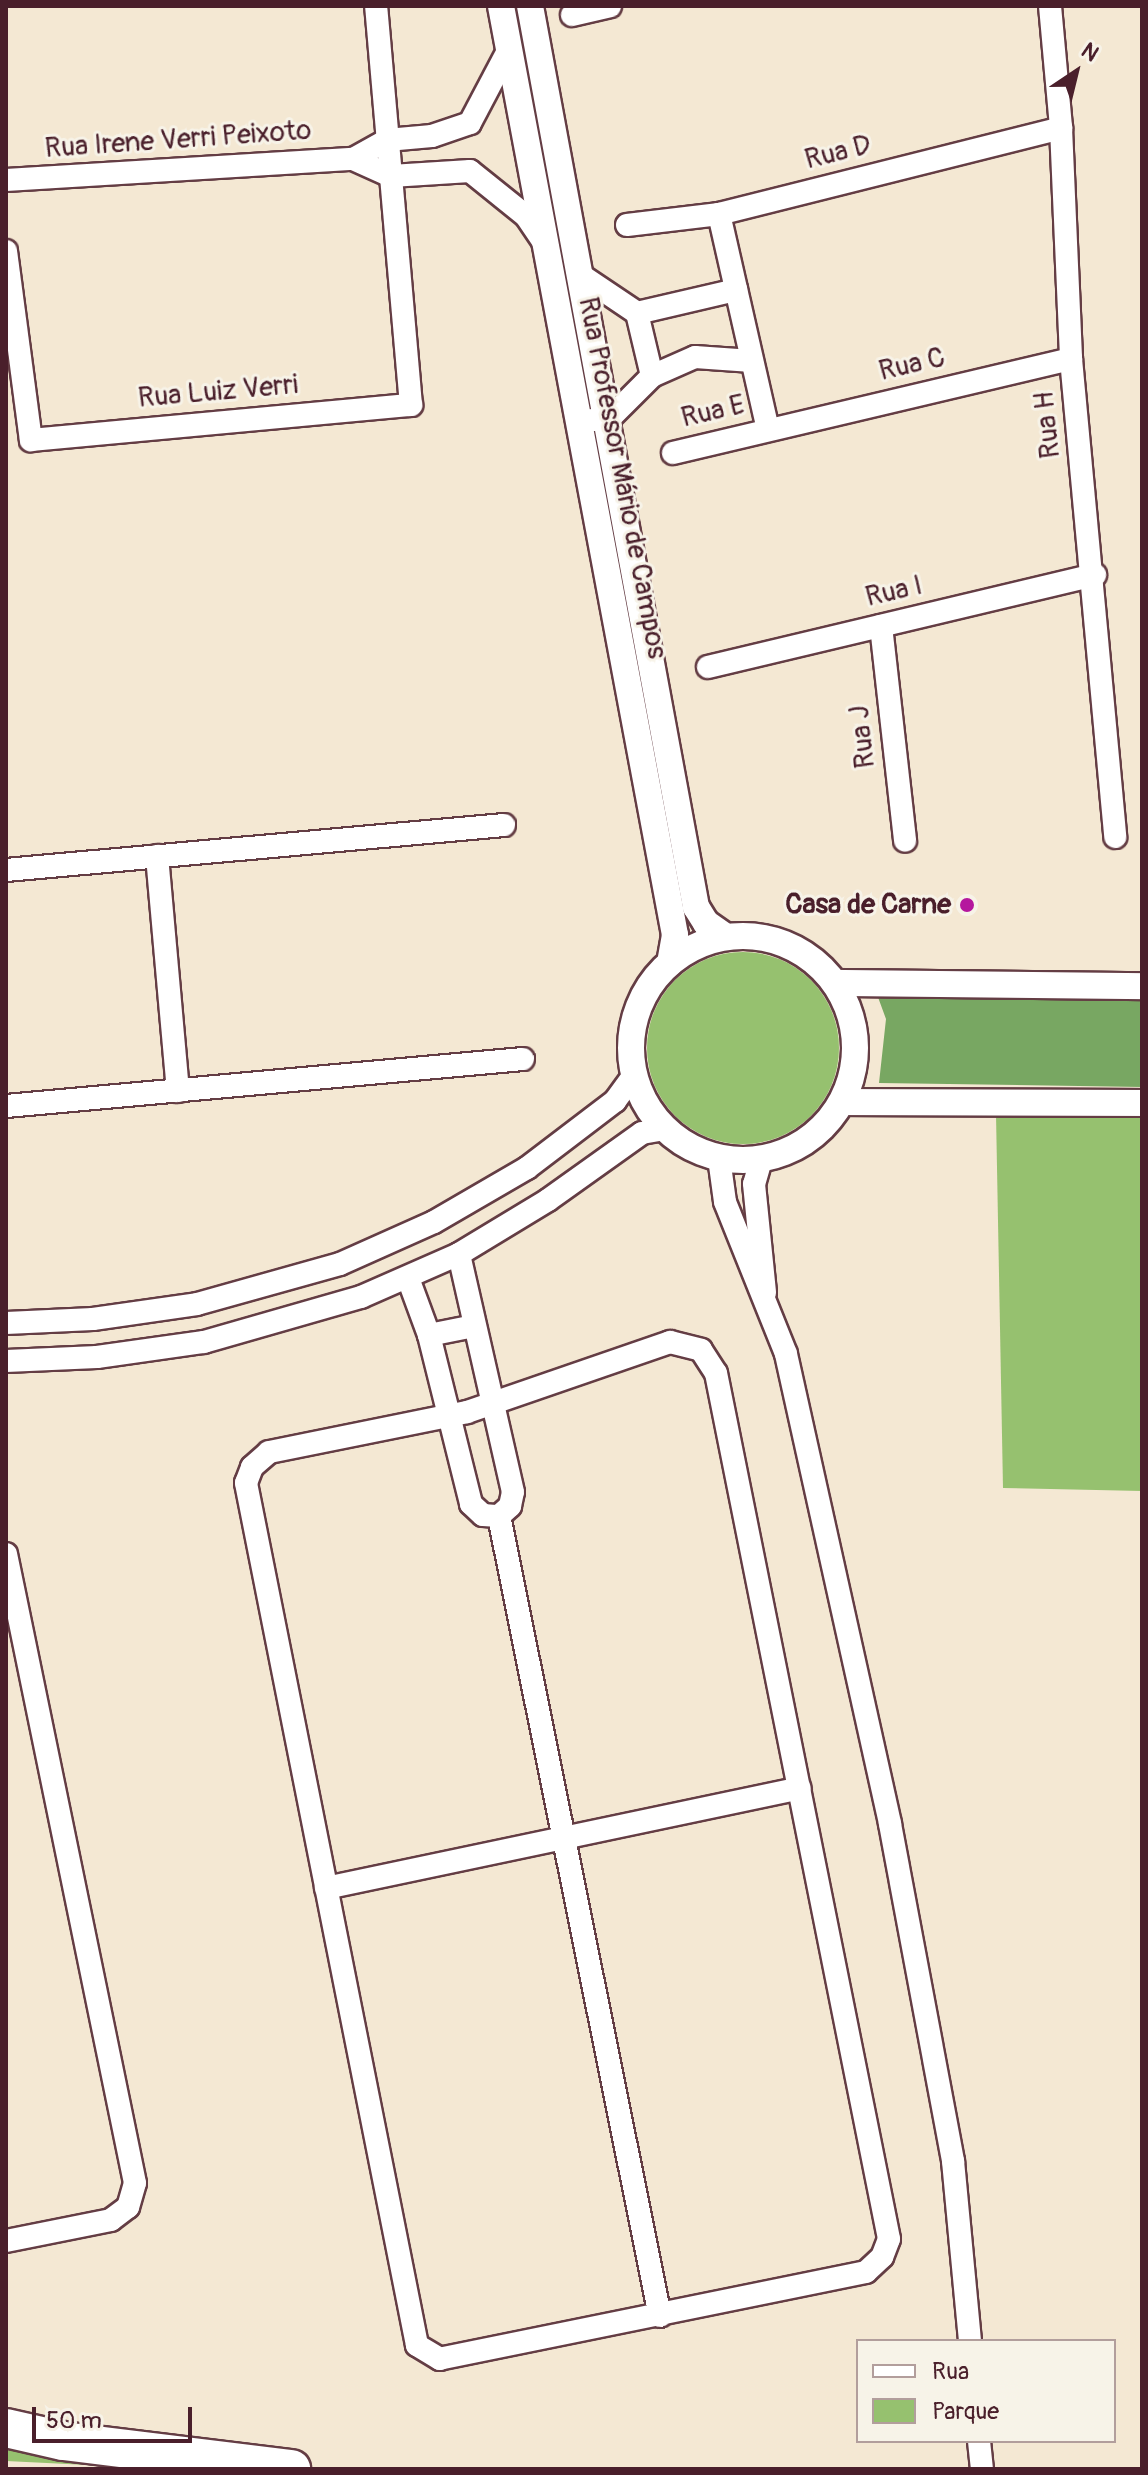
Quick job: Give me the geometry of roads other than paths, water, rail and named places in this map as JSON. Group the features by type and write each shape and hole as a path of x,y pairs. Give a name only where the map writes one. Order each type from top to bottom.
{"highway":[{"path":"6,2428 63,2441 291,2469"}],"street":[{"path":"376,6 391,176"},
{"name":"Rua Professor Mário de Campos","path":"501,6 675,935 670,963"},
{"name":"Rua Professor Mário de Campos","path":"530,6 609,419 696,907 706,923 726,937"},
{"path":"572,15 610,6"},
{"name":"Rua H","path":"1050,6 1061,128 1071,359 1095,575 1115,837"},
{"path":"353,159 387,140 432,136 470,123 509,49"},
{"name":"Rua D","path":"627,225 719,214 1061,128"},
{"path":"353,159 391,176 470,171 526,216 546,245"},
{"name":"Rua Irene Verri Peixoto","path":"6,180 353,159"},
{"name":"Rua Luiz Verri","path":"11,322 31,440 411,405 391,176"},
{"path":"719,214 768,430"},
{"path":"6,251 11,322"},
{"path":"579,274 637,313 652,376"},
{"path":"637,313 736,290"},
{"path":"579,421 609,419 652,376 695,357 752,361"},
{"name":"Rua C","path":"768,430 1071,359"},
{"name":"Rua E","path":"673,453 768,430"},
{"name":"Rua I","path":"708,667 1095,575"},
{"name":"Rua J","path":"881,626 905,841"},
{"path":"6,870 504,825"},
{"path":"157,856 178,1091"},
{"path":"726,937 787,945 835,983 856,1042 843,1102 808,1140 761,1160 719,1158 665,1129 651,1113 634,1075 636,1014 644,995 670,963 726,937"},
{"path":"835,983 1142,986"},
{"path":"6,1106 523,1059"},
{"path":"6,1323 149,1313 291,1281 388,1245 480,1198 572,1136 615,1101 634,1075"},
{"path":"843,1102 1142,1103"},
{"path":"6,1361 155,1350 302,1317 408,1278 459,1254 548,1200 642,1133 665,1129"},
{"path":"719,1158 729,1215 765,1293 786,1354 890,1824 953,2161 970,2339"},
{"path":"761,1160 754,1184 765,1293"},
{"path":"408,1278 429,1335 471,1504 483,1515 499,1516 510,1506 513,1492 459,1254"},
{"path":"291,1281 302,1317"},
{"path":"429,1335 474,1326"},
{"path":"670,1342 693,1346 708,1357 716,1373 889,2229 887,2248 866,2272 451,2359 431,2355 417,2345 246,1491 248,1475 269,1452 448,1416 495,1403 670,1342"},
{"path":"499,1516 660,2316"},
{"path":"6,1554 135,2183 128,2207 111,2220 6,2241"},
{"path":"326,1888 800,1788"},
{"path":"979,2443 982,2469"}],"place":[{"name":"Casa de Carne","path":"967,905"}]}
